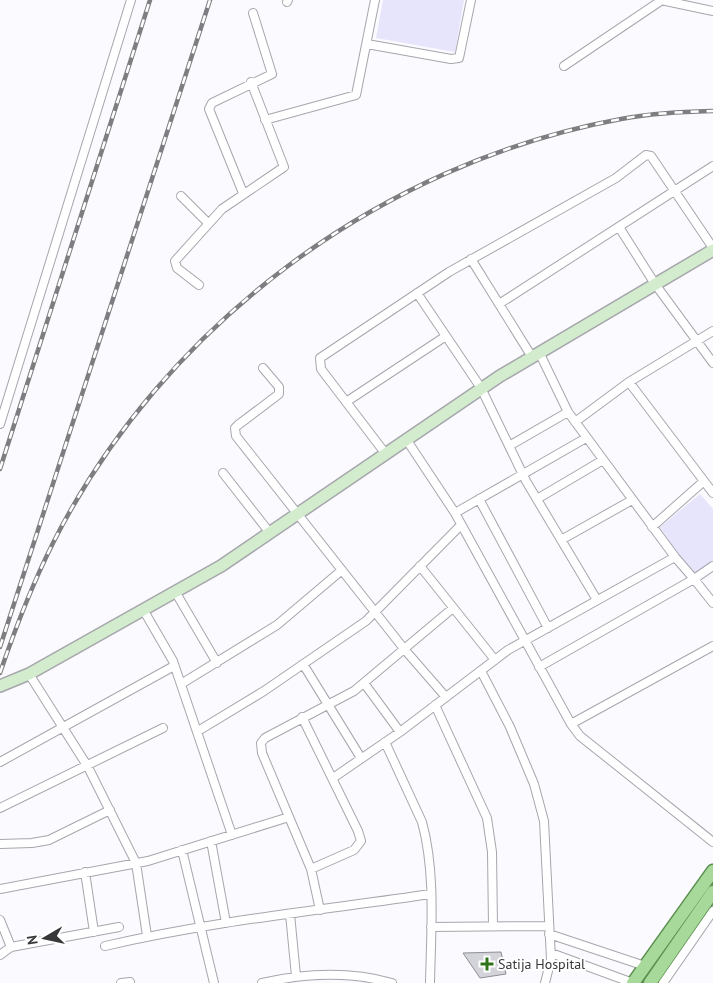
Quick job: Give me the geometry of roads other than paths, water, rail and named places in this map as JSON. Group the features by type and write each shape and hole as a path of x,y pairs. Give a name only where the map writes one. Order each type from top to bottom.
{"main road":[{"path":"633,983 713,871"},
{"path":"650,983 713,892"}],"street":[{"path":"0,424 131,0"},
{"path":"265,120 356,95 375,0"},
{"path":"367,44 451,59 459,58 471,0"},
{"path":"564,66 662,0 713,10"},
{"path":"243,193 209,109 212,103 251,82 269,76 272,70 253,13"},
{"path":"199,285 174,265 177,257 208,223 243,193 284,167 251,82"},
{"path":"0,686 29,674 221,566 481,388 713,249 651,156 646,155 616,178 471,259 320,358 321,368 385,453"},
{"path":"499,304 713,166"},
{"path":"181,196 208,223"},
{"path":"619,227 655,284 713,363"},
{"path":"471,259 499,304 536,354 568,412 586,438 674,556 713,603"},
{"path":"417,293 481,388 523,474 597,600"},
{"path":"575,422 629,382 713,331"},
{"path":"346,402 446,336"},
{"path":"264,368 278,387 279,394 238,425 234,432 296,514 405,650 445,696"},
{"path":"629,382 712,489"},
{"path":"509,446 568,412"},
{"path":"455,513 586,438"},
{"path":"406,439 455,513 571,724 590,746 713,842"},
{"path":"537,499 603,460"},
{"path":"223,473 270,532"},
{"path":"652,527 704,481"},
{"path":"479,499 548,628"},
{"path":"561,540 632,500"},
{"path":"198,731 264,691 366,621 461,525"},
{"path":"333,778 400,732 445,696 524,641 674,556"},
{"path":"420,566 495,660"},
{"path":"539,667 694,579 713,566"},
{"path":"181,684 277,625 342,570"},
{"path":"176,593 217,663"},
{"path":"320,910 311,869 262,753 261,743 265,738 364,683 453,608"},
{"path":"144,611 174,666 198,731 232,835"},
{"path":"571,724 713,646"},
{"path":"304,664 361,758"},
{"path":"0,762 62,726 174,666"},
{"path":"480,671 510,727 542,810 545,832 551,953 550,970 546,983"},
{"path":"29,674 88,767 136,863 147,936"},
{"path":"364,683 400,732"},
{"path":"435,705 487,818 492,852 493,926"},
{"path":"302,717 333,778 361,841 354,850 311,869"},
{"path":"0,808 88,767 163,728"},
{"path":"385,742 422,822 428,848 431,894 430,983"},
{"path":"0,844 40,842 110,810"},
{"path":"0,888 136,863 289,817"},
{"path":"211,841 226,923"},
{"path":"182,850 214,983"},
{"path":"85,872 94,932"},
{"path":"105,946 147,936 226,923 431,894"},
{"path":"663,983 713,911"},
{"path":"290,914 296,976"},
{"path":"0,920 11,947"},
{"path":"431,927 493,926 549,929 646,966"},
{"path":"0,955 11,947 119,928"},
{"path":"551,953 633,983"},
{"path":"262,983 296,976 315,979 344,974 392,983"},
{"path":"121,983 130,982"}],"railway":[{"path":"0,469 150,0"},
{"path":"0,647 210,0"},
{"path":"0,673 24,607 45,559 99,464 154,391 218,325 288,266 365,215 446,173 532,141 632,117 713,111"}],"place":[{"name":"Satija Hospital","path":"487,964"}]}
